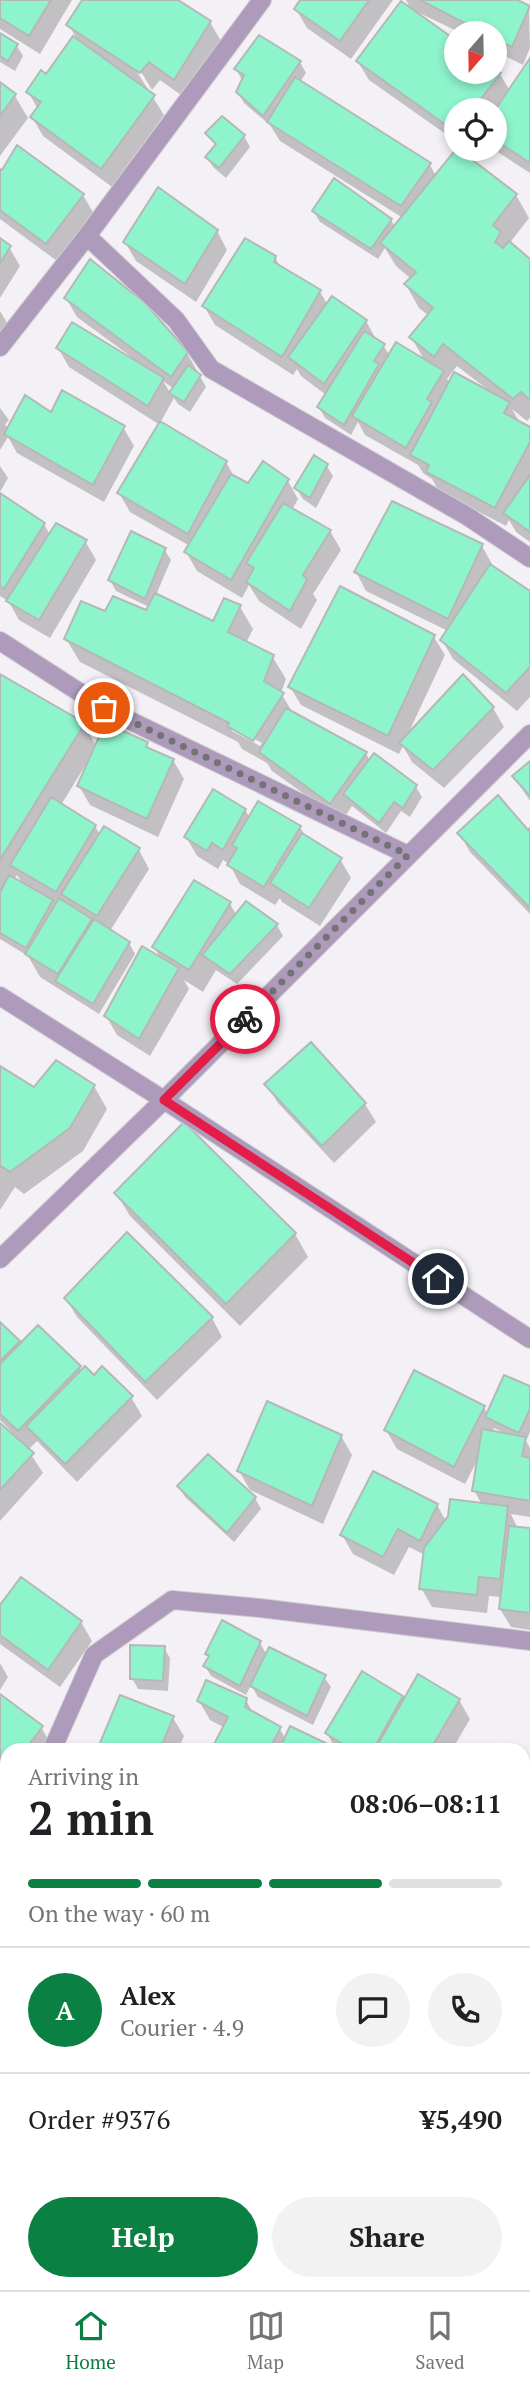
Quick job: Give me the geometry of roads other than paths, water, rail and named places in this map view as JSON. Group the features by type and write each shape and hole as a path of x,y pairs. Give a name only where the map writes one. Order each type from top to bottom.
{"street":[{"path":"0,347 87,236 262,0"},
{"path":"87,236 176,320 211,369 467,516 530,558"},
{"path":"0,641 104,708 408,855"},
{"path":"0,1259 164,1100 530,734"},
{"path":"0,996 530,1339"},
{"path":"55,1743 94,1655 172,1600 530,1641"}]}
